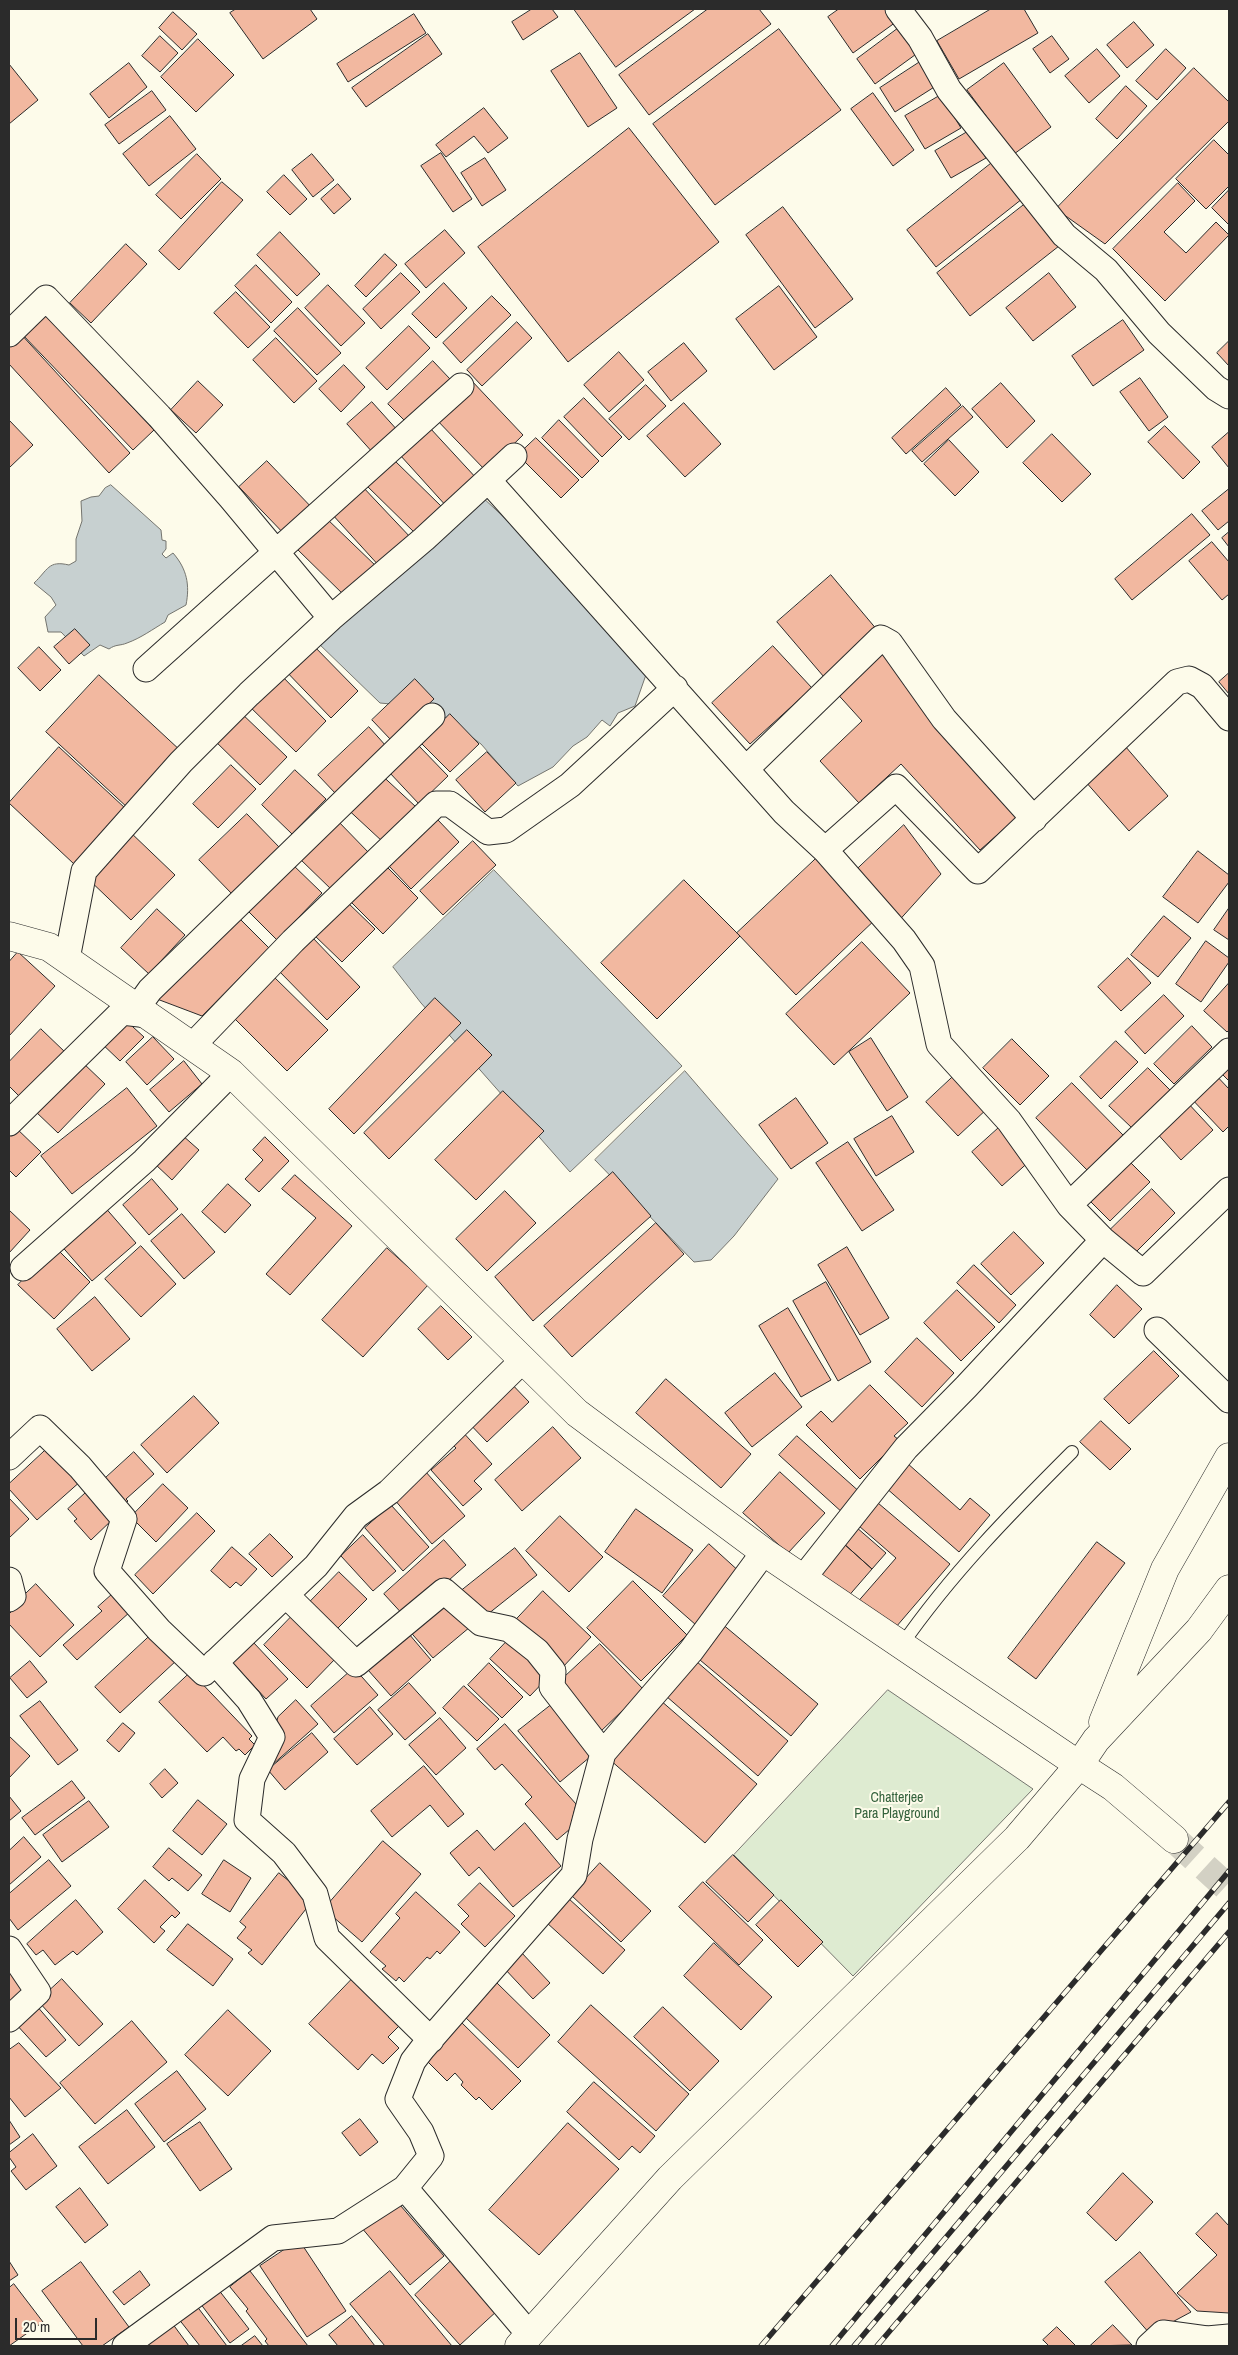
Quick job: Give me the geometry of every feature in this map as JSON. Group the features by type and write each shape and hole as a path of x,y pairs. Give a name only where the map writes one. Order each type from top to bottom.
{"main road":[{"path":"9,936 49,946 231,1073 576,1413 764,1552 804,1577 829,1597 901,1646 1113,1787 1174,1839"},
{"path":"1096,1740 1165,1569 1229,1457"},
{"path":"524,2340 670,2178 1017,1838 1080,1765 1096,1740 1198,1630 1229,1589"}],"street":[{"path":"898,9 920,38 950,90 1064,235 1106,270 1159,333 1216,388 1229,396"},
{"path":"9,334 46,298 159,416 331,618"},
{"path":"146,669 461,386"},
{"path":"67,959 84,871 180,762 249,694 331,618 424,539 514,456"},
{"path":"488,480 784,812 825,850 904,940 922,966 939,1044 1009,1121 1069,1205 1103,1240 1143,1273 1229,1190"},
{"path":"746,769 881,638 890,643 944,719 1034,820"},
{"path":"825,850 896,787 978,871 1034,820 1177,682 1189,679 1202,686 1229,718"},
{"path":"192,1046 292,941 436,804 450,804 488,832 506,830 570,785 675,688"},
{"path":"9,1123 122,1012 143,1012 150,990 432,716"},
{"path":"1069,1205 1229,1051"},
{"path":"23,1268 144,1162 231,1073"},
{"path":"804,1577 906,1448 966,1387 1103,1240"},
{"path":"1157,1330 1229,1400"},
{"path":"9,1457 40,1428 124,1519 107,1570 160,1630 204,1673 287,1596 316,1566 356,1516 389,1492 523,1360"},
{"path":"125,2346 273,2238 338,2231 405,2188 431,2156 421,2132 398,2099 413,2061 574,1875 580,1839 604,1753 690,1651 764,1552"},
{"path":"9,1580 13,1596 9,1599"},
{"path":"287,1596 356,1664 444,1591 481,1623 509,1630 537,1651 553,1671 552,1687 604,1753"},
{"path":"215,1662 249,1700 272,1737 252,1779 247,1820 284,1853 315,1894 327,1938 430,2040"},
{"path":"9,1949 38,1992 9,2019"},
{"path":"405,2188 524,2340"},
{"path":"1149,2346 1163,2333 1207,2339 1229,2337"}],"lane":[{"path":"901,1646 924,1613 995,1530 1072,1452"}],"green space":[{"name":"Chatterjee Para Playground","path":"888,1690 1033,1789 853,1976 734,1855"}],"shaded area":[{"path":"111,485 161,530 162,540 166,541 166,549 162,554 166,558 173,553 184,571 187,584 186,605 168,615 165,622 142,636 109,649 100,645 84,656 61,632 48,632 45,617 56,605 51,597 34,583 52,565 69,565 76,561 76,539 82,521 81,501 99,496 105,488"},
{"path":"480,495 539,550 648,669 635,706 618,713 610,726 602,720 587,737 573,746 553,767 518,786 481,744 433,708 380,703 316,641"},
{"path":"494,870 682,1066 570,1172 421,1003 393,967"},
{"path":"685,1071 778,1179 734,1236 711,1260 694,1262 595,1160"}],"building":[{"path":"236,9 310,9 317,19 263,59 230,13"},
{"path":"532,9 552,9 558,17 523,40 512,22"},
{"path":"574,9 695,9 616,67"},
{"path":"708,9 759,9 771,24 649,115 619,75"},
{"path":"839,9 887,9 896,22 853,53 828,17"},
{"path":"991,9 1024,9 1038,33 959,79 937,41"},
{"path":"173,12 197,34 182,50 159,28"},
{"path":"414,14 426,33 348,82 337,64"},
{"path":"1134,22 1154,45 1127,68 1107,45"},
{"path":"900,27 919,52 875,84 857,59"},
{"path":"779,29 841,110 715,205 653,124"},
{"path":"428,34 442,54 366,107 352,88"},
{"path":"160,36 178,53 160,72 142,56"},
{"path":"1052,36 1069,59 1050,73 1033,49"},
{"path":"198,39 234,75 196,112 161,77"},
{"path":"1097,49 1120,76 1089,103 1065,76"},
{"path":"1166,49 1186,68 1157,100 1136,81"},
{"path":"580,53 617,108 588,127 551,71"},
{"path":"923,60 939,84 895,112 880,88"},
{"path":"129,63 147,87 109,118 90,94"},
{"path":"1004,63 1051,127 1014,154 967,90"},
{"path":"9,64 38,100 9,124"},
{"path":"1194,68 1229,102 1229,121 1105,244 1056,209"},
{"path":"1126,86 1147,106 1117,139 1096,119"},
{"path":"152,91 166,110 119,144 105,125"},
{"path":"873,93 914,150 893,166 851,109"},
{"path":"941,95 961,128 925,149 905,116"},
{"path":"484,108 508,138 488,153 474,136 446,157 436,145"},
{"path":"170,116 196,149 149,186 123,154"},
{"path":"629,128 719,242 568,362 478,247"},
{"path":"969,131 986,158 951,178 935,151"},
{"path":"1214,140 1229,155 1229,186 1206,209 1176,179"},
{"path":"441,153 472,199 453,212 421,166"},
{"path":"197,154 221,179 181,219 156,195"},
{"path":"312,154 334,180 313,197 292,170"},
{"path":"485,158 506,190 482,206 461,173"},
{"path":"993,162 1022,199 936,267 907,230"},
{"path":"284,175 307,199 290,215 267,192"},
{"path":"222,182 243,200 179,270 159,251"},
{"path":"1178,183 1195,201 1164,232 1186,253 1216,222 1229,235 1165,301 1113,249"},
{"path":"338,184 351,199 334,214 321,199"},
{"path":"1229,190 1229,225 1212,208"},
{"path":"1025,204 1059,246 970,316 937,273"},
{"path":"783,207 853,299 815,328 746,235"},
{"path":"445,230 465,253 426,288 405,264"},
{"path":"280,232 320,274 297,296 257,255"},
{"path":"126,244 147,264 91,323 70,303"},
{"path":"385,254 397,265 366,297 355,286"},
{"path":"256,265 292,302 271,323 235,286"},
{"path":"401,273 420,292 381,329 363,309"},
{"path":"1049,273 1076,307 1033,341 1006,308"},
{"path":"444,283 467,308 436,338 412,314"},
{"path":"328,285 365,323 341,346 305,308"},
{"path":"779,286 817,337 774,370 736,319"},
{"path":"236,292 270,327 248,348 214,313"},
{"path":"492,296 511,315 461,363 443,343"},
{"path":"298,308 341,353 317,375 274,331"},
{"path":"42,312 154,430 133,450 21,333"},
{"path":"1123,320 1144,350 1093,386 1072,356"},
{"path":"517,322 532,338 482,386 467,370"},
{"path":"409,326 430,348 387,390 366,368"},
{"path":"19,332 130,453 109,473 9,364 9,341"},
{"path":"276,338 317,381 294,403 253,360"},
{"path":"1229,341 1229,366 1217,353"},
{"path":"684,343 707,371 671,401 648,372"},
{"path":"619,352 644,380 609,412 584,385"},
{"path":"433,361 450,379 405,421 388,404"},
{"path":"344,365 365,387 341,412 319,389"},
{"path":"1140,378 1168,417 1149,431 1120,392"},
{"path":"470,379 523,435 486,471 433,416"},
{"path":"198,381 223,405 196,433 171,410"},
{"path":"1001,383 1035,421 1007,448 972,409"},
{"path":"646,385 666,406 629,440 609,419"},
{"path":"946,388 961,405 906,454 892,438"},
{"path":"584,398 622,437 602,457 564,417"},
{"path":"372,402 399,432 374,454 347,424"},
{"path":"684,403 721,444 685,477 647,436"},
{"path":"963,406 973,417 922,462 912,451"},
{"path":"9,420 33,445 9,468"},
{"path":"559,420 599,461 582,478 542,438"},
{"path":"1165,426 1200,462 1183,479 1148,442"},
{"path":"430,428 478,480 448,508 400,455"},
{"path":"1229,432 1229,468 1212,447"},
{"path":"1052,434 1091,474 1062,502 1023,463"},
{"path":"536,438 579,480 561,498 518,455"},
{"path":"949,440 979,472 955,496 924,464"},
{"path":"393,459 442,507 416,534 366,485"},
{"path":"267,461 317,513 289,539 239,487"},
{"path":"361,485 412,539 381,568 331,513"},
{"path":"1229,489 1229,521 1218,530 1202,511"},
{"path":"1192,514 1210,535 1132,600 1115,579"},
{"path":"325,517 378,568 348,599 296,548"},
{"path":"1229,532 1229,547 1222,538"},
{"path":"1212,542 1229,562 1229,594 1222,600 1189,561"},
{"path":"831,575 878,631 824,677 777,622"},
{"path":"75,629 90,645 69,664 54,647"},
{"path":"308,640 358,691 331,718 281,666"},
{"path":"773,646 812,688 750,744 712,703"},
{"path":"39,647 61,670 40,691 18,668"},
{"path":"880,648 1021,814 980,850 901,764 859,803 820,761 862,721 833,689"},
{"path":"276,670 326,721 296,752 244,701"},
{"path":"1229,673 1229,694 1219,682"},
{"path":"99,675 182,752 129,809 46,732"},
{"path":"415,679 434,699 391,740 372,720"},
{"path":"238,710 287,757 260,785 211,737"},
{"path":"450,714 479,744 450,772 421,743"},
{"path":"369,727 386,746 336,794 318,775"},
{"path":"418,745 448,776 419,804 389,772"},
{"path":"1125,746 1168,796 1129,831 1085,781"},
{"path":"59,747 125,808 74,864 9,803"},
{"path":"487,752 516,783 485,812 456,780"},
{"path":"231,765 256,789 218,828 193,804"},
{"path":"375,769 416,807 383,842 342,804"},
{"path":"295,770 326,799 292,834 262,805"},
{"path":"247,814 280,848 233,895 199,860"},
{"path":"335,818 370,854 333,891 299,858"},
{"path":"437,819 459,842 411,889 389,866"},
{"path":"904,825 941,874 895,925 851,875"},
{"path":"128,830 175,875 131,920 84,875"},
{"path":"473,841 496,865 443,915 420,891"},
{"path":"1198,851 1229,875 1229,882 1198,923 1163,897"},
{"path":"821,854 879,916 796,995 737,933"},
{"path":"381,861 418,898 383,934 346,897"},
{"path":"291,863 322,893 277,940 246,909"},
{"path":"684,880 740,936 657,1019 601,963"},
{"path":"345,900 375,929 342,962 313,934"},
{"path":"1229,908 1229,940 1214,930"},
{"path":"157,909 185,935 149,974 121,948"},
{"path":"1164,916 1191,938 1158,977 1131,955"},
{"path":"238,917 269,948 202,1016 157,999"},
{"path":"311,936 360,987 327,1020 277,969"},
{"path":"1206,941 1229,958 1229,962 1201,1002 1176,984"},
{"path":"862,942 910,993 834,1065 786,1014"},
{"path":"18,952 55,986 9,1036 9,962"},
{"path":"1128,958 1151,983 1121,1011 1098,987"},
{"path":"272,975 328,1030 287,1071 232,1016"},
{"path":"1229,983 1229,1030 1227,1032 1204,1011"},
{"path":"1164,995 1184,1016 1145,1054 1125,1032"},
{"path":"435,998 461,1023 354,1134 329,1109"},
{"path":"122,1017 144,1037 120,1061 98,1040"},
{"path":"1192,1026 1212,1047 1174,1084 1154,1064"},
{"path":"41,1029 66,1053 21,1098 9,1086 9,1062"},
{"path":"467,1030 492,1055 389,1159 364,1133"},
{"path":"153,1037 174,1059 147,1085 126,1062"},
{"path":"871,1038 908,1097 887,1111 849,1052"},
{"path":"1012,1039 1049,1076 1020,1105 983,1068"},
{"path":"1116,1041 1138,1062 1101,1099 1080,1077"},
{"path":"81,1061 105,1084 58,1133 34,1110"},
{"path":"184,1061 202,1084 169,1112 150,1090"},
{"path":"1229,1062 1229,1081 1220,1072"},
{"path":"1148,1068 1170,1090 1132,1128 1109,1106"},
{"path":"1212,1071 1229,1089 1229,1126 1223,1132 1188,1095"},
{"path":"957,1073 989,1107 958,1136 926,1102"},
{"path":"1072,1083 1123,1135 1087,1170 1036,1118"},
{"path":"127,1088 157,1126 72,1194 41,1156"},
{"path":"503,1091 544,1131 476,1200 435,1160"},
{"path":"796,1098 828,1143 791,1169 759,1125"},
{"path":"1186,1101 1213,1130 1181,1160 1154,1130"},
{"path":"892,1116 914,1152 876,1176 854,1139"},
{"path":"1003,1124 1033,1158 1002,1186 972,1152"},
{"path":"14,1126 41,1152 16,1177 9,1170 9,1131"},
{"path":"182,1135 199,1150 172,1180 155,1164"},
{"path":"265,1137 289,1161 259,1192 245,1179 263,1160 253,1150"},
{"path":"848,1142 894,1210 862,1231 816,1163"},
{"path":"1123,1155 1150,1182 1110,1221 1083,1194"},
{"path":"613,1172 651,1216 533,1321 495,1277"},
{"path":"295,1175 352,1226 290,1295 266,1274 316,1218 282,1189"},
{"path":"152,1179 178,1209 149,1235 123,1205"},
{"path":"228,1184 251,1205 225,1233 202,1212"},
{"path":"1152,1189 1175,1213 1132,1256 1108,1232"},
{"path":"505,1191 536,1223 487,1271 456,1239"},
{"path":"103,1205 136,1243 92,1281 59,1243"},
{"path":"9,1210 30,1230 9,1253"},
{"path":"182,1214 215,1252 184,1279 151,1241"},
{"path":"656,1223 684,1254 572,1357 544,1326"},
{"path":"1014,1232 1044,1263 1011,1295 981,1264"},
{"path":"141,1246 176,1284 141,1317 105,1279"},
{"path":"55,1247 90,1282 54,1319 18,1285"},
{"path":"847,1247 889,1318 860,1335 818,1265"},
{"path":"387,1248 428,1285 363,1357 322,1320"},
{"path":"974,1265 1016,1305 999,1323 957,1283"},
{"path":"826,1282 871,1362 838,1381 793,1301"},
{"path":"1117,1285 1142,1309 1114,1338 1090,1315"},
{"path":"957,1290 995,1327 961,1361 924,1323"},
{"path":"95,1297 130,1339 92,1371 57,1329"},
{"path":"441,1306 472,1337 448,1360 418,1329"},
{"path":"788,1308 831,1380 801,1397 759,1326"},
{"path":"917,1338 954,1373 922,1407 885,1372"},
{"path":"1154,1351 1179,1376 1129,1424 1104,1399"},
{"path":"775,1373 802,1407 752,1447 725,1413"},
{"path":"506,1378 529,1402 487,1442 465,1419"},
{"path":"666,1379 751,1454 721,1488 636,1413"},
{"path":"870,1385 908,1423 894,1436 899,1440 860,1479 806,1425 821,1411 832,1422"},
{"path":"194,1396 219,1423 167,1473 141,1445"},
{"path":"1101,1421 1131,1449 1110,1470 1080,1442"},
{"path":"553,1427 581,1458 522,1511 495,1480"},
{"path":"460,1429 492,1464 474,1481 482,1489 463,1506 431,1470 456,1448 448,1440"},
{"path":"797,1436 862,1494 844,1514 779,1455"},
{"path":"50,1446 82,1480 37,1520 9,1489 9,1484"},
{"path":"134,1452 154,1474 126,1499 128,1501 121,1508 99,1484"},
{"path":"907,1463 960,1510 970,1498 990,1515 959,1552 885,1487"},
{"path":"425,1471 465,1516 432,1544 394,1499"},
{"path":"780,1472 825,1513 788,1553 743,1513"},
{"path":"163,1484 188,1508 156,1542 131,1517"},
{"path":"90,1489 114,1518 91,1540 74,1521 77,1519 68,1509"},
{"path":"9,1498 29,1519 9,1538"},
{"path":"878,1503 950,1564 890,1634 855,1605 896,1558 859,1526"},
{"path":"391,1505 429,1547 403,1571 365,1528"},
{"path":"636,1509 693,1550 662,1593 605,1552"},
{"path":"197,1513 215,1531 153,1594 135,1575"},
{"path":"560,1516 603,1557 569,1592 526,1551"},
{"path":"856,1527 886,1553 872,1569 843,1543"},
{"path":"270,1534 293,1557 272,1577 249,1554"},
{"path":"363,1535 396,1571 373,1591 341,1556"},
{"path":"444,1540 466,1565 406,1618 384,1594"},
{"path":"1097,1542 1125,1563 1036,1679 1008,1658"},
{"path":"843,1543 872,1569 846,1599 816,1574"},
{"path":"709,1544 742,1574 696,1625 663,1596"},
{"path":"232,1547 257,1569 241,1586 236,1582 230,1588 211,1571"},
{"path":"515,1548 537,1575 483,1618 461,1591"},
{"path":"339,1572 367,1599 332,1634 305,1607"},
{"path":"633,1581 687,1635 641,1681 587,1628"},
{"path":"36,1584 74,1625 40,1657 9,1624 9,1614 15,1608 13,1606"},
{"path":"116,1591 131,1611 77,1660 63,1645 102,1611 98,1607"},
{"path":"543,1591 591,1637 562,1668 513,1623"},
{"path":"444,1596 470,1627 433,1658 407,1628"},
{"path":"293,1615 336,1658 307,1688 264,1645"},
{"path":"721,1623 818,1704 791,1736 694,1655"},
{"path":"152,1634 177,1660 120,1713 95,1687"},
{"path":"409,1634 431,1660 391,1696 368,1670"},
{"path":"511,1637 551,1674 530,1696 490,1659"},
{"path":"253,1642 288,1679 266,1699 232,1662"},
{"path":"600,1644 644,1690 600,1732 556,1685"},
{"path":"30,1661 47,1682 27,1698 10,1678"},
{"path":"696,1661 788,1741 758,1776 666,1696"},
{"path":"489,1663 523,1697 502,1718 468,1685"},
{"path":"354,1668 378,1695 334,1733 311,1706"},
{"path":"191,1672 252,1736 249,1739 255,1745 245,1755 239,1749 236,1751 223,1737 207,1752 159,1702"},
{"path":"409,1683 436,1713 405,1740 378,1710"},
{"path":"464,1686 499,1719 477,1741 443,1708"},
{"path":"296,1700 318,1724 271,1766 272,1737 278,1717"},
{"path":"660,1700 757,1784 705,1843 609,1759"},
{"path":"40,1701 78,1750 58,1765 20,1716"},
{"path":"555,1702 596,1752 560,1782 518,1731"},
{"path":"370,1707 393,1734 357,1765 334,1739"},
{"path":"440,1718 466,1748 436,1775 409,1745"},
{"path":"123,1723 135,1733 119,1752 107,1741"},
{"path":"505,1724 576,1804 570,1829 557,1840 525,1804 532,1797 502,1764 495,1770 477,1749"},
{"path":"312,1733 328,1752 285,1790 268,1770"},
{"path":"9,1736 30,1756 9,1778"},
{"path":"424,1766 464,1814 448,1827 430,1805 392,1837 371,1811"},
{"path":"165,1769 178,1783 162,1798 150,1784"},
{"path":"72,1781 85,1798 35,1835 22,1818"},
{"path":"9,1796 21,1811 9,1821"},
{"path":"198,1800 227,1824 202,1855 173,1831"},
{"path":"89,1801 109,1827 62,1862 43,1835"},
{"path":"525,1823 561,1866 513,1907 479,1867 469,1876 450,1853 477,1830 494,1850"},
{"path":"24,1837 41,1857 9,1885 9,1851"},
{"path":"383,1841 421,1874 362,1942 324,1909"},
{"path":"169,1848 202,1875 188,1891 172,1878 169,1881 153,1867"},
{"path":"733,1855 774,1895 748,1922 706,1882"},
{"path":"49,1860 71,1886 18,1930 9,1918 9,1894"},
{"path":"224,1860 251,1878 230,1912 202,1894"},
{"path":"600,1863 651,1911 621,1942 571,1895"},
{"path":"279,1873 313,1900 262,1965 248,1953 252,1950 237,1938 246,1927 240,1922"},
{"path":"145,1880 180,1913 175,1918 172,1915 160,1927 165,1931 154,1943 118,1909"},
{"path":"703,1882 763,1940 739,1965 679,1907"},
{"path":"480,1883 515,1916 485,1947 461,1924 469,1916 458,1905"},
{"path":"416,1892 460,1932 440,1954 437,1951 430,1959 427,1957 404,1982 399,1977 396,1981 382,1969 386,1966 370,1952 400,1918 396,1914"},
{"path":"568,1898 625,1950 603,1974 546,1922"},
{"path":"76,1900 103,1932 77,1955 73,1951 55,1965 43,1950 36,1955 27,1944"},
{"path":"781,1900 823,1942 798,1967 756,1925"},
{"path":"188,1924 233,1959 213,1986 167,1950"},
{"path":"714,1943 772,1997 741,2030 684,1976"},
{"path":"521,1952 550,1983 533,1999 504,1968"},
{"path":"9,1959 28,1990 9,2005"},
{"path":"354,1977 403,2022 388,2037 399,2048 383,2064 372,2054 358,2070 309,2024"},
{"path":"62,1979 103,2024 79,2046 38,2001"},
{"path":"496,1982 550,2035 518,2068 464,2016"},
{"path":"36,2005 66,2040 46,2057 15,2023"},
{"path":"591,2005 689,2094 656,2131 558,2042"},
{"path":"663,2007 719,2061 690,2091 634,2037"},
{"path":"228,2010 271,2051 228,2096 185,2055"},
{"path":"459,2020 521,2081 492,2110 479,2097 476,2100 461,2085 463,2082 455,2073 447,2081 423,2057"},
{"path":"132,2021 167,2062 95,2124 60,2083"},
{"path":"19,2043 61,2088 25,2117 9,2097 9,2050"},
{"path":"177,2071 206,2109 164,2142 135,2104"},
{"path":"594,2082 655,2136 640,2153 632,2146 619,2160 567,2112"},
{"path":"127,2110 155,2147 108,2184 79,2147"},
{"path":"360,2119 378,2142 360,2156 342,2133"},
{"path":"9,2120 20,2137 9,2145"},
{"path":"200,2122 232,2169 200,2191 167,2144"},
{"path":"568,2123 619,2169 539,2255 489,2210"},
{"path":"33,2134 57,2166 26,2190 11,2171 16,2167 9,2157 9,2153"},
{"path":"1123,2173 1153,2202 1116,2241 1087,2213"},
{"path":"80,2188 108,2225 85,2243 56,2207"},
{"path":"394,2198 444,2256 410,2285 361,2227"},
{"path":"1217,2213 1229,2226 1229,2313 1197,2311 1177,2293 1217,2255 1196,2234"},
{"path":"299,2240 346,2311 307,2337 260,2266"},
{"path":"1140,2252 1191,2312 1150,2334 1105,2282"},
{"path":"452,2260 498,2310 460,2345 415,2295"},
{"path":"9,2261 18,2275 9,2281"},
{"path":"81,2262 129,2327 102,2346 83,2346 42,2291"},
{"path":"140,2271 150,2285 124,2305 113,2292"},
{"path":"250,2271 308,2346 269,2346 265,2341 267,2339 246,2311 248,2309 230,2287"},
{"path":"390,2271 452,2346 385,2346 350,2304"},
{"path":"14,2284 43,2322 9,2346 9,2288"},
{"path":"218,2289 249,2329 230,2343 200,2303"},
{"path":"196,2305 227,2346 200,2346 178,2318"},
{"path":"352,2316 375,2346 338,2346 329,2335"},
{"path":"172,2323 189,2346 141,2346"},
{"path":"1113,2325 1132,2345 1090,2346"},
{"path":"1057,2327 1076,2346 1049,2346 1043,2340"},
{"path":"255,2336 263,2346 241,2346"}],"tunnel":[{"path":"1174,1839 1229,1889"}],"railway":[{"path":"761,2346 1229,1802"},
{"path":"832,2346 1229,1871"},
{"path":"854,2346 1229,1903"},
{"path":"877,2346 1229,1932"}]}
